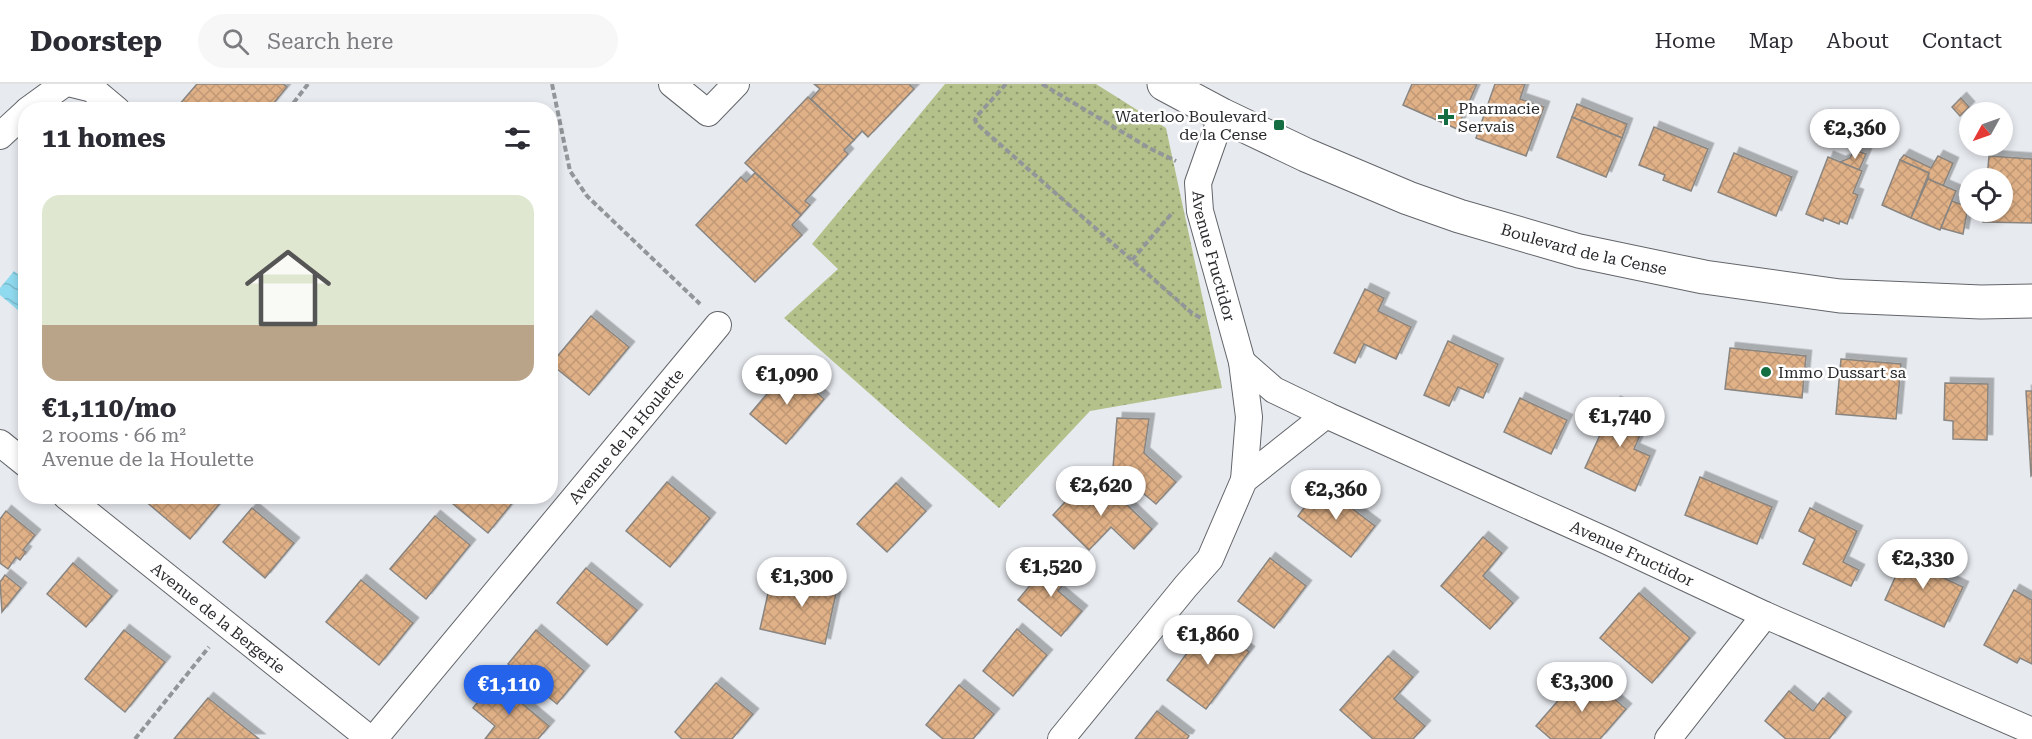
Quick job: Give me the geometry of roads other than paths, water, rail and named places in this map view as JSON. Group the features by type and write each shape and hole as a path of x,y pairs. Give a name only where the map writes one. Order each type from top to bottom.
{"main road":[{"name":"Boulevard de la Cense","path":"1164,84 1306,155 1408,198 1459,216 1579,251 1704,278 1840,296 1981,302 2032,301"}],"street":[{"path":"39,102 64,84"},
{"path":"72,84 92,89 107,102"},
{"path":"672,84 708,113 736,84"},
{"name":"Avenue Fructidor","path":"1222,115 1200,178 1200,211 1242,362 1249,417 1244,480"},
{"path":"0,136 18,119"},
{"name":"Avenue de la Houlette","path":"374,739 718,325"},
{"name":"Avenue Fructidor","path":"1242,362 1274,390 1326,415 1597,536 1765,615 2032,731"},
{"path":"1061,739 1186,586 1210,560 1244,480 1326,415"},
{"path":"0,443 18,458"},
{"name":"Avenue de la Bergerie","path":"76,504 370,739"},
{"path":"1668,739 1765,615"}],"water":[{"path":"14,271 18,274 18,310 0,295 0,288"}],"place":[{"name":"Pharmacie Servais","path":"1446,117"},
{"name":"Waterloo Boulevard de la Cense","path":"1279,125"},
{"name":"Immo Dussart sa","path":"1766,372"}]}
